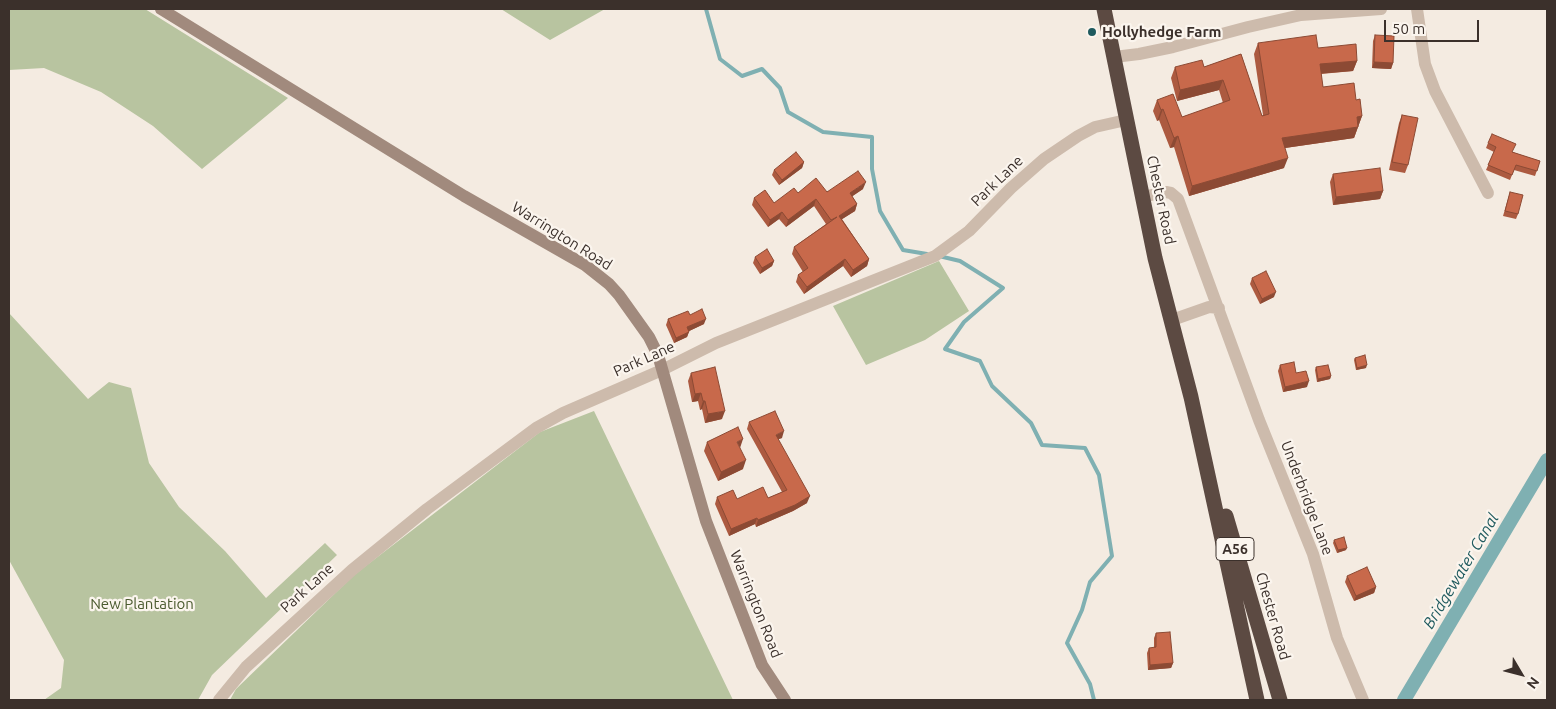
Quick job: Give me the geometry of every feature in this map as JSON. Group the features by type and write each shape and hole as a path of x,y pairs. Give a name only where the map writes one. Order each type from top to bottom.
{"highway":[{"name":"Chester Road","path":"1104,9 1154,258 1172,320 1190,397 1257,700"},
{"name":"Chester Road","path":"1190,397 1280,700"}],"street":[{"name":"Warrington Road","path":"160,9 456,191 564,252 592,270 609,284 628,305 658,354 706,521 762,665 785,700"},
{"path":"1114,57 1173,47 1301,15 1381,9"},
{"path":"1417,9 1425,64 1435,91 1488,193"},
{"name":"Park Lane","path":"219,700 236,678 275,639 352,570 427,509 536,428 571,409 662,370 716,343 935,256 969,231 1011,188 1044,159 1095,127 1126,120"},
{"name":"Underbridge Lane","path":"1142,197 1166,192 1175,195 1219,308 1259,420 1313,554 1337,638 1363,700"},
{"path":"1172,320 1209,307 1219,308"}],"green space":[{"path":"9,9 145,9 288,98 202,169 153,126 101,92 44,68 9,70"},
{"path":"501,9 605,9 550,40"},
{"path":"939,261 969,311 925,340 866,365 833,306"},
{"name":"New Plantation","path":"9,313 88,399 109,382 131,388 149,463 179,507 225,551 266,598 325,543 337,555 212,675 198,700 44,700 61,688 64,660 9,560"},
{"path":"594,411 733,700 230,700 236,689 354,575 540,432"}],"building":[{"path":"1316,35 1318,48 1356,44 1357,61 1320,64 1323,87 1354,83 1356,100 1360,99 1362,116 1357,117 1358,127 1282,138 1288,158 1192,186 1178,136 1174,138 1163,109 1161,110 1157,100 1173,94 1182,117 1230,100 1223,80 1180,90 1175,67 1202,60 1204,67 1241,54 1262,116 1269,114 1258,43"},
{"path":"1375,35 1394,36 1393,63 1374,62"},
{"path":"1402,115 1418,118 1408,165 1392,162"},
{"path":"1492,134 1516,144 1512,152 1540,161 1537,171 1516,165 1512,175 1488,165 1496,147 1488,143"},
{"path":"796,152 804,162 782,180 774,170"},
{"path":"1380,168 1383,191 1336,197 1333,174"},
{"path":"858,171 866,182 850,193 857,204 839,216 869,259 853,270 845,259 807,287 798,275 808,268 794,247 837,217 831,220 816,199 788,220 782,212 770,220 754,198 765,190 774,203 794,188 798,193 816,178 827,192"},
{"path":"1510,192 1523,195 1518,214 1505,211"},
{"path":"767,249 774,261 762,268 755,257"},
{"path":"1266,271 1276,292 1262,299 1252,278"},
{"path":"702,309 706,319 687,327 689,332 676,338 668,319 688,311 690,315"},
{"path":"1365,355 1367,365 1357,368 1355,358"},
{"path":"1294,362 1296,373 1306,371 1309,381 1285,387 1280,365"},
{"path":"1328,365 1331,376 1318,379 1316,367"},
{"path":"715,367 725,411 708,414 701,393 695,394 691,373"},
{"path":"775,411 784,431 776,435 810,496 795,505 731,529 717,497 733,490 737,499 763,487 768,498 787,490 749,422"},
{"path":"738,427 743,439 737,442 746,460 721,472 707,442"},
{"path":"1344,537 1347,548 1338,550 1334,540"},
{"path":"1367,567 1376,587 1356,596 1347,576"},
{"path":"1170,632 1173,663 1150,665 1149,648 1156,647 1156,633"}],"waterway":[{"path":"706,9 720,59 742,76 762,69 780,88 788,112 823,132 872,137 872,169 880,211 903,250 927,254"},
{"path":"939,256 960,261 1003,288 964,322 945,349 980,361 992,386 1031,423 1042,445 1085,448 1099,475 1112,556 1090,582 1082,610 1067,643 1090,684 1094,700"},
{"name":"Bridgewater Canal","path":"1404,700 1547,460"}],"place":[{"name":"Hollyhedge Farm","path":"1092,32"}]}
